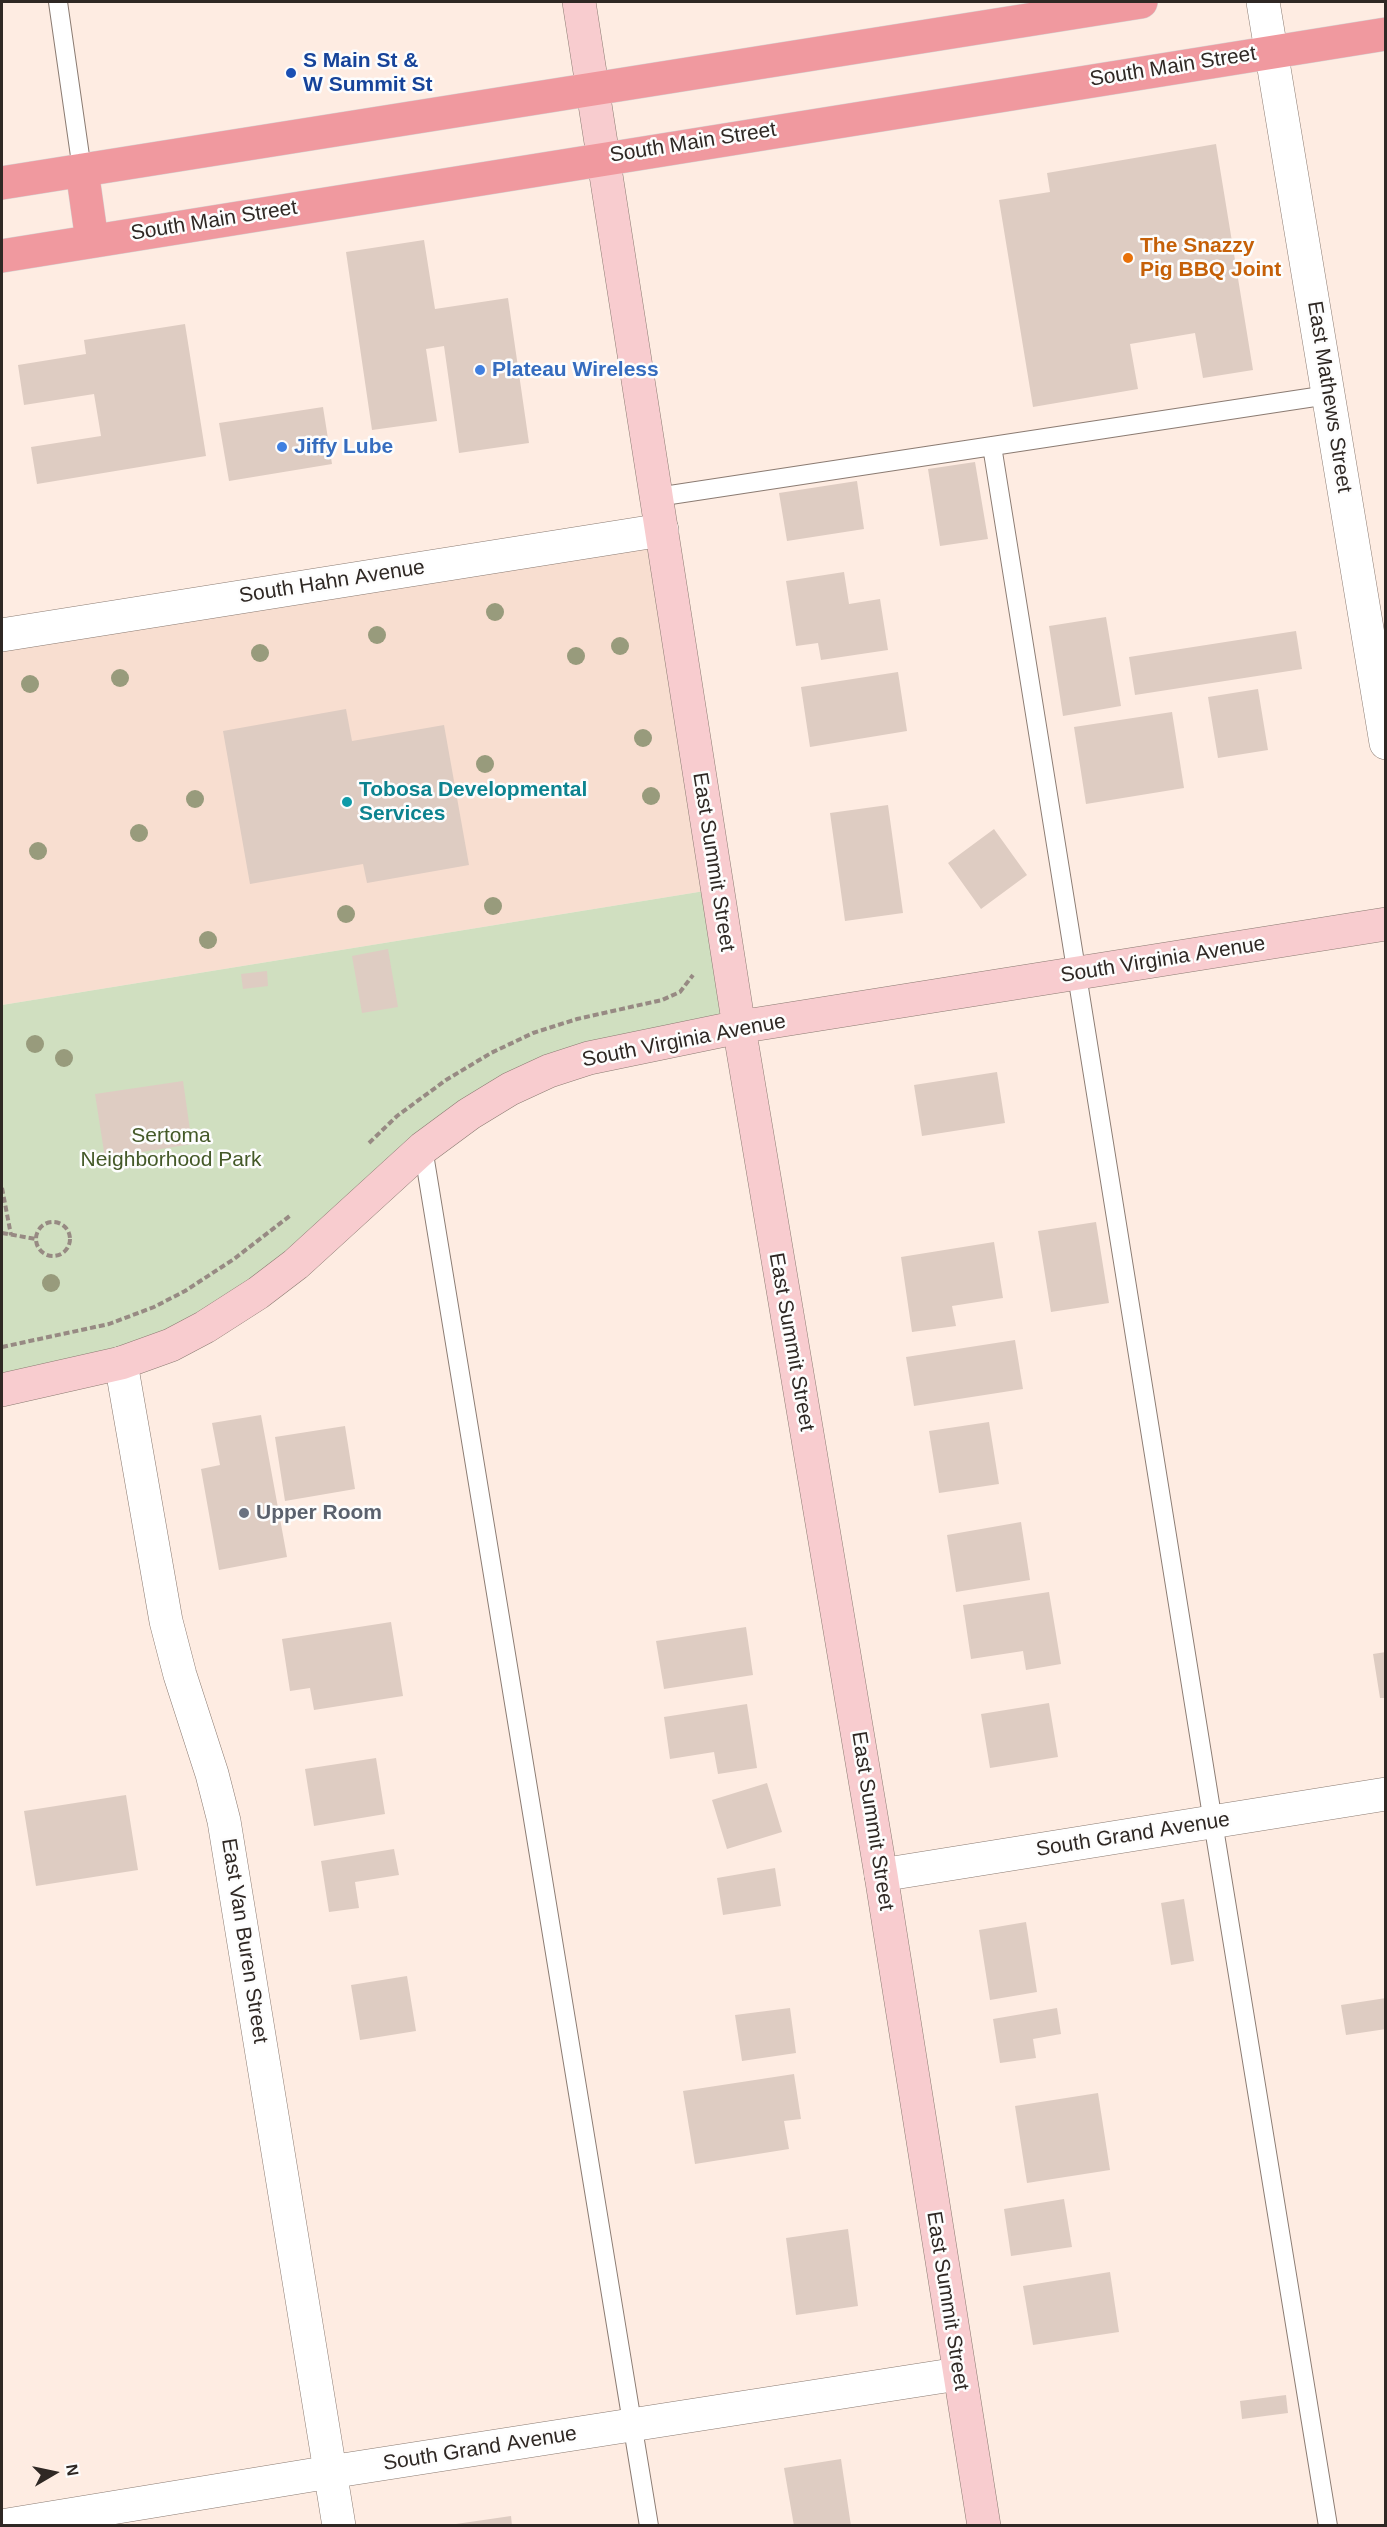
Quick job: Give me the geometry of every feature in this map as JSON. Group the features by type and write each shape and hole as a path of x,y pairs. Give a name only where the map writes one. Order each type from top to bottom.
{"main road":[{"path":"2,183 1141,2"},
{"name":"South Main Street","path":"2,256 1386,34"},
{"path":"82,170 92,241"}],"street":[{"name":"East Summit Street","path":"579,2 739,1027 881,1875 958,2374 984,2526"},
{"name":"East Mathews Street","path":"1263,2 1386,743"},
{"name":"South Hahn Avenue","path":"2,635 662,530"},
{"name":"South Virginia Avenue","path":"2,1390 121,1364 171,1344 205,1327 258,1293 321,1243 423,1148 469,1114 510,1089 549,1071 589,1058 640,1046 739,1027 1386,924"},
{"name":"East Van Buren Street","path":"121,1364 166,1621 224,1821 339,2526"},
{"name":"South Grand Avenue","path":"881,1875 1386,1794"},
{"name":"South Grand Avenue","path":"16,2524 330,2472 958,2374"}],"lane":[{"path":"58,2 82,170"},
{"path":"657,497 1328,395"},
{"path":"992,446 1328,2526"},
{"path":"423,1148 649,2526"}],"path":[{"path":"2,1188 11,1235"},
{"path":"55,1223 66,1229 70,1239 67,1249 54,1256 42,1251 36,1239 42,1227 55,1223"},
{"path":"2,1233 36,1239"}],"shaded area":[{"path":"662,530 717,889 2,1005 2,635"}],"green space":[{"name":"Sertoma Neighborhood Park","path":"717,889 739,1027 549,1071 205,1327 2,1390 2,1005"}],"building":[{"path":"1216,144 1253,370 1203,378 1195,333 1130,344 1138,389 1033,407 999,200 1050,192 1047,173"},
{"path":"424,240 435,309 508,298 529,443 459,453 444,346 426,349 437,421 372,430 346,252"},
{"path":"185,324 206,456 37,484 31,447 101,436 94,394 24,405 18,365 86,354 84,340"},
{"path":"323,407 332,464 229,481 219,423"},
{"path":"975,462 988,539 940,546 928,469"},
{"path":"857,481 864,529 787,541 779,493"},
{"path":"844,572 849,604 880,599 888,650 821,660 818,643 796,646 786,581"},
{"path":"1106,617 1121,706 1063,716 1049,626"},
{"path":"1296,631 1302,669 1135,695 1129,657"},
{"path":"898,672 907,731 810,747 801,687"},
{"path":"1258,689 1268,750 1218,758 1208,697"},
{"name":"Tobosa Developmental Services","path":"346,709 352,741 444,725 469,865 367,883 363,864 250,884 223,731"},
{"path":"1172,712 1184,788 1086,804 1074,727"},
{"path":"888,805 903,913 845,921 830,813"},
{"path":"994,829 1027,875 981,909 948,863"},
{"path":"388,949 398,1007 362,1013 352,956"},
{"path":"267,971 268,986 243,989 241,974"},
{"path":"997,1072 1005,1123 922,1136 914,1085"},
{"path":"183,1081 192,1144 105,1158 95,1094"},
{"path":"1096,1222 1109,1303 1051,1312 1038,1231"},
{"path":"994,1242 1003,1298 952,1306 956,1326 912,1332 901,1257"},
{"path":"1015,1340 1023,1389 914,1406 906,1357"},
{"name":"Upper Room","path":"261,1415 287,1557 219,1570 201,1469 220,1465 212,1423"},
{"path":"989,1422 999,1484 939,1493 929,1431"},
{"path":"345,1426 355,1489 285,1501 275,1437"},
{"path":"1021,1522 1030,1580 956,1592 947,1535"},
{"path":"1049,1592 1061,1664 1026,1670 1023,1651 971,1659 963,1605"},
{"path":"391,1622 403,1696 314,1710 310,1688 290,1691 282,1639"},
{"path":"746,1627 753,1675 664,1689 656,1641"},
{"path":"1386,1652 1386,1698 1380,1698 1373,1654"},
{"path":"1049,1703 1058,1757 990,1768 981,1714"},
{"path":"747,1704 757,1768 718,1774 714,1752 670,1759 664,1717"},
{"path":"376,1758 385,1814 314,1826 305,1769"},
{"path":"767,1783 782,1832 727,1849 712,1800"},
{"path":"126,1795 138,1870 36,1886 24,1811"},
{"path":"394,1849 399,1875 355,1882 359,1908 329,1912 321,1861"},
{"path":"775,1868 781,1906 723,1915 717,1878"},
{"path":"1184,1899 1194,1961 1171,1965 1161,1903"},
{"path":"1026,1922 1037,1992 990,2000 979,1930"},
{"path":"407,1976 416,2031 360,2040 351,1985"},
{"path":"1386,1998 1386,2029 1346,2035 1341,2005"},
{"path":"790,2008 796,2053 742,2061 735,2015"},
{"path":"1057,2008 1061,2034 1033,2039 1036,2058 1000,2063 993,2019"},
{"path":"794,2074 801,2119 784,2121 789,2149 695,2164 683,2091"},
{"path":"1098,2093 1110,2170 1027,2183 1015,2106"},
{"path":"1064,2199 1072,2247 1011,2256 1004,2209"},
{"path":"848,2229 858,2306 796,2315 786,2238"},
{"path":"1110,2272 1119,2332 1033,2345 1023,2286"},
{"path":"1286,2395 1288,2413 1242,2419 1240,2401"},
{"path":"841,2459 851,2526 794,2526 784,2468"},
{"path":"511,2516 512,2526 456,2526 456,2524"}],"place":[{"name":"S Main St & W Summit St","path":"291,73"},
{"name":"The Snazzy Pig BBQ Joint","path":"1128,258"},
{"name":"Plateau Wireless","path":"480,370"},
{"name":"Jiffy Lube","path":"282,447"},
{"name":"Tobosa Developmental Services","path":"347,802"},
{"name":"Upper Room","path":"244,1513"}]}
